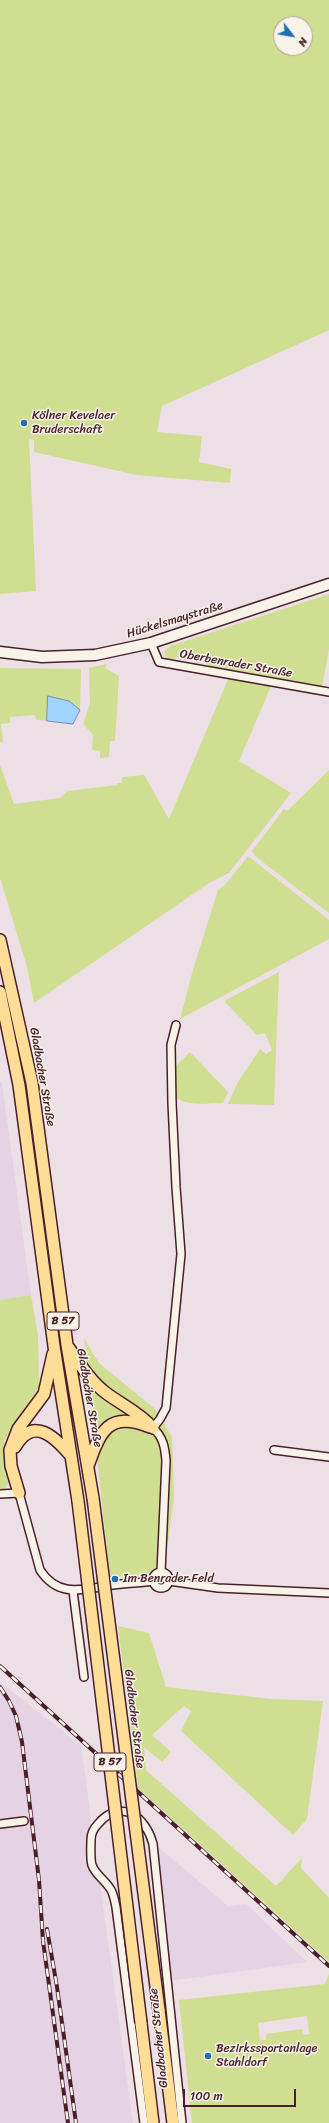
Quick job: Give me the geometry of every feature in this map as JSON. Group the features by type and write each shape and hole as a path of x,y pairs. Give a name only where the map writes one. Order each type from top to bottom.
{"main road":[{"name":"Hückelsmaystraße","path":"0,652 42,657 95,655 151,643 329,584"},
{"name":"Gladbacher Straße","path":"0,940 32,1083 67,1345 88,1466 173,2123"},
{"name":"Gladbacher Straße","path":"0,992 19,1085 54,1346 78,1501 153,2123"},
{"path":"67,1345 94,1382 106,1394 143,1417 153,1428"},
{"path":"19,1493 10,1459 10,1450 18,1429 44,1394 54,1346"},
{"path":"88,1466 98,1437 108,1427 121,1422 136,1421 153,1428"},
{"path":"10,1459 22,1437 32,1432 40,1431 46,1432 55,1438 72,1457"}],"street":[{"name":"Oberbenrader Straße","path":"151,643 159,662 329,692"},
{"path":"161,1572 166,1461 165,1448 160,1435 153,1428 166,1408 182,1254 176,1187 172,1096 171,1045 176,1026"},
{"path":"274,1450 329,1456"},
{"path":"0,1494 19,1493 40,1570 47,1580 58,1587 73,1591 115,1584 154,1581"},
{"path":"154,1581 154,1577 161,1572"},
{"path":"161,1572 168,1576 169,1581"},
{"path":"154,1581 159,1587 162,1588 169,1581"},
{"path":"169,1581 218,1588 329,1593"},
{"path":"73,1591 84,1677"},
{"name":"Gladbacher Straße","path":"144,2123 116,1907 112,1891 92,1866 91,1838 94,1828 107,1815 119,1811 136,1816 150,1831 153,1844 182,2123"},
{"path":"0,1824 24,1821"}],"shaded area":[{"path":"0,1081 2,1083 31,1295 0,1300"},
{"path":"0,1682 81,1745 133,2123 0,2123"},
{"path":"158,1847 228,1906 246,1904 307,1962 170,1981"}],"green space":[{"path":"0,0 329,0 329,330 162,406 157,432 202,436 199,462 231,469 230,483 137,475 34,452 34,440 29,439 36,591 0,594"},
{"path":"329,594 329,649 322,687 211,667 196,656 188,653 171,660 167,659 164,652 170,646"},
{"path":"107,664 105,668 119,676 115,741 110,741 109,757 100,758 100,751 92,750 93,735 83,724 90,703 89,668"},
{"path":"0,668 81,669 80,710 69,701 48,696 47,721 37,720 34,715 10,717 10,723 1,724 3,742 0,742"},
{"path":"229,677 272,684 239,761 291,793 229,873 209,883 34,1003 27,967 0,878 0,765 14,804 60,798 68,791 117,785 117,783 122,783 122,777 144,775 169,819"},
{"path":"329,770 329,913 255,856 252,851 284,809 287,811"},
{"path":"248,856 329,920 329,939 180,1019 194,966 218,890 225,885"},
{"path":"279,972 274,1105 228,1104 238,1082 260,1049 266,1054 272,1050 265,1033 257,1035 224,1001"},
{"path":"190,1052 228,1092 223,1103 191,1103 185,1102 175,1096 175,1067"},
{"path":"31,1295 38,1335 39,1387 4,1441 5,1462 9,1482 3,1492 0,1491 0,1300"},
{"path":"84,1338 99,1363 155,1409 172,1437 174,1497 165,1564 152,1576 110,1577"},
{"path":"118,1626 149,1633 166,1687 271,1699 323,1701 307,1819 293,1835 181,1731 191,1711 184,1706 152,1735 171,1752 162,1762 144,1747 146,1770 276,1886 302,1858 301,1868 329,1898 329,1962 138,1788"},
{"path":"329,1974 329,2123 192,2123 179,2000 325,1984","holes":["307,2016 309,2034 303,2035 302,2029 266,2034 266,2040 260,2040 258,2023"]}],"water":[{"path":"48,696 69,701 80,710 73,724 47,721"}],"railway":[{"path":"0,1666 329,1966"},
{"path":"0,1687 16,1716 22,1742 39,1880 43,1941 68,2123"},
{"path":"47,1929 57,1987 76,2123"}],"place":[{"name":"Kölner Kevelaer Bruderschaft","path":"24,423"},
{"name":"Im Benrader Feld","path":"115,1579"},
{"name":"Bezirkssportanlage Stahldorf","path":"208,2056"}]}
